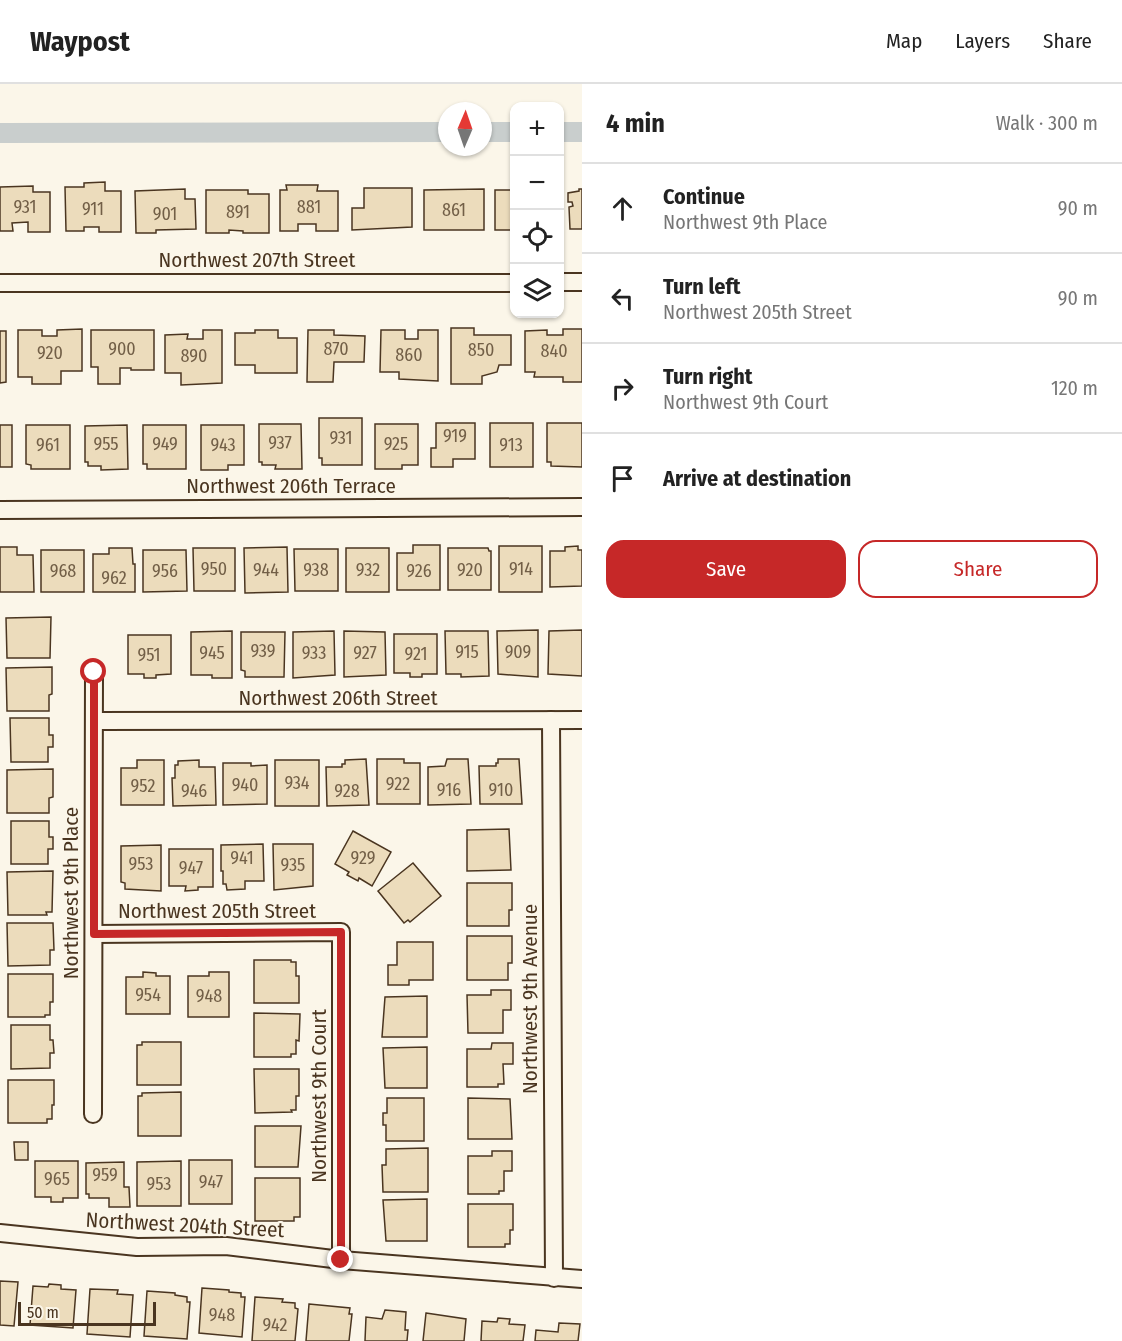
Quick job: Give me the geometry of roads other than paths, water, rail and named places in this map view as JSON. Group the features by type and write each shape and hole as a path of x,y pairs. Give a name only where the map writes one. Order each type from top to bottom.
{"street":[{"name":"Northwest 207th Street","path":"0,283 510,282"},
{"path":"564,282 582,282"},
{"name":"Northwest 206th Terrace","path":"0,510 582,507"},
{"name":"Northwest 9th Place","path":"93,1114 94,672"},
{"name":"Northwest 9th Avenue","path":"551,720 554,1278"},
{"name":"Northwest 206th Street","path":"94,721 582,720"},
{"name":"Northwest 205th Street","path":"94,934 341,932"},
{"name":"Northwest 9th Court","path":"341,932 341,1260"},
{"name":"Northwest 204th Street","path":"0,1233 136,1247 226,1246 341,1260 582,1279"}],"waterway":[{"path":"0,133 438,132"},
{"path":"492,132 510,132"},
{"path":"564,132 582,132"}]}
